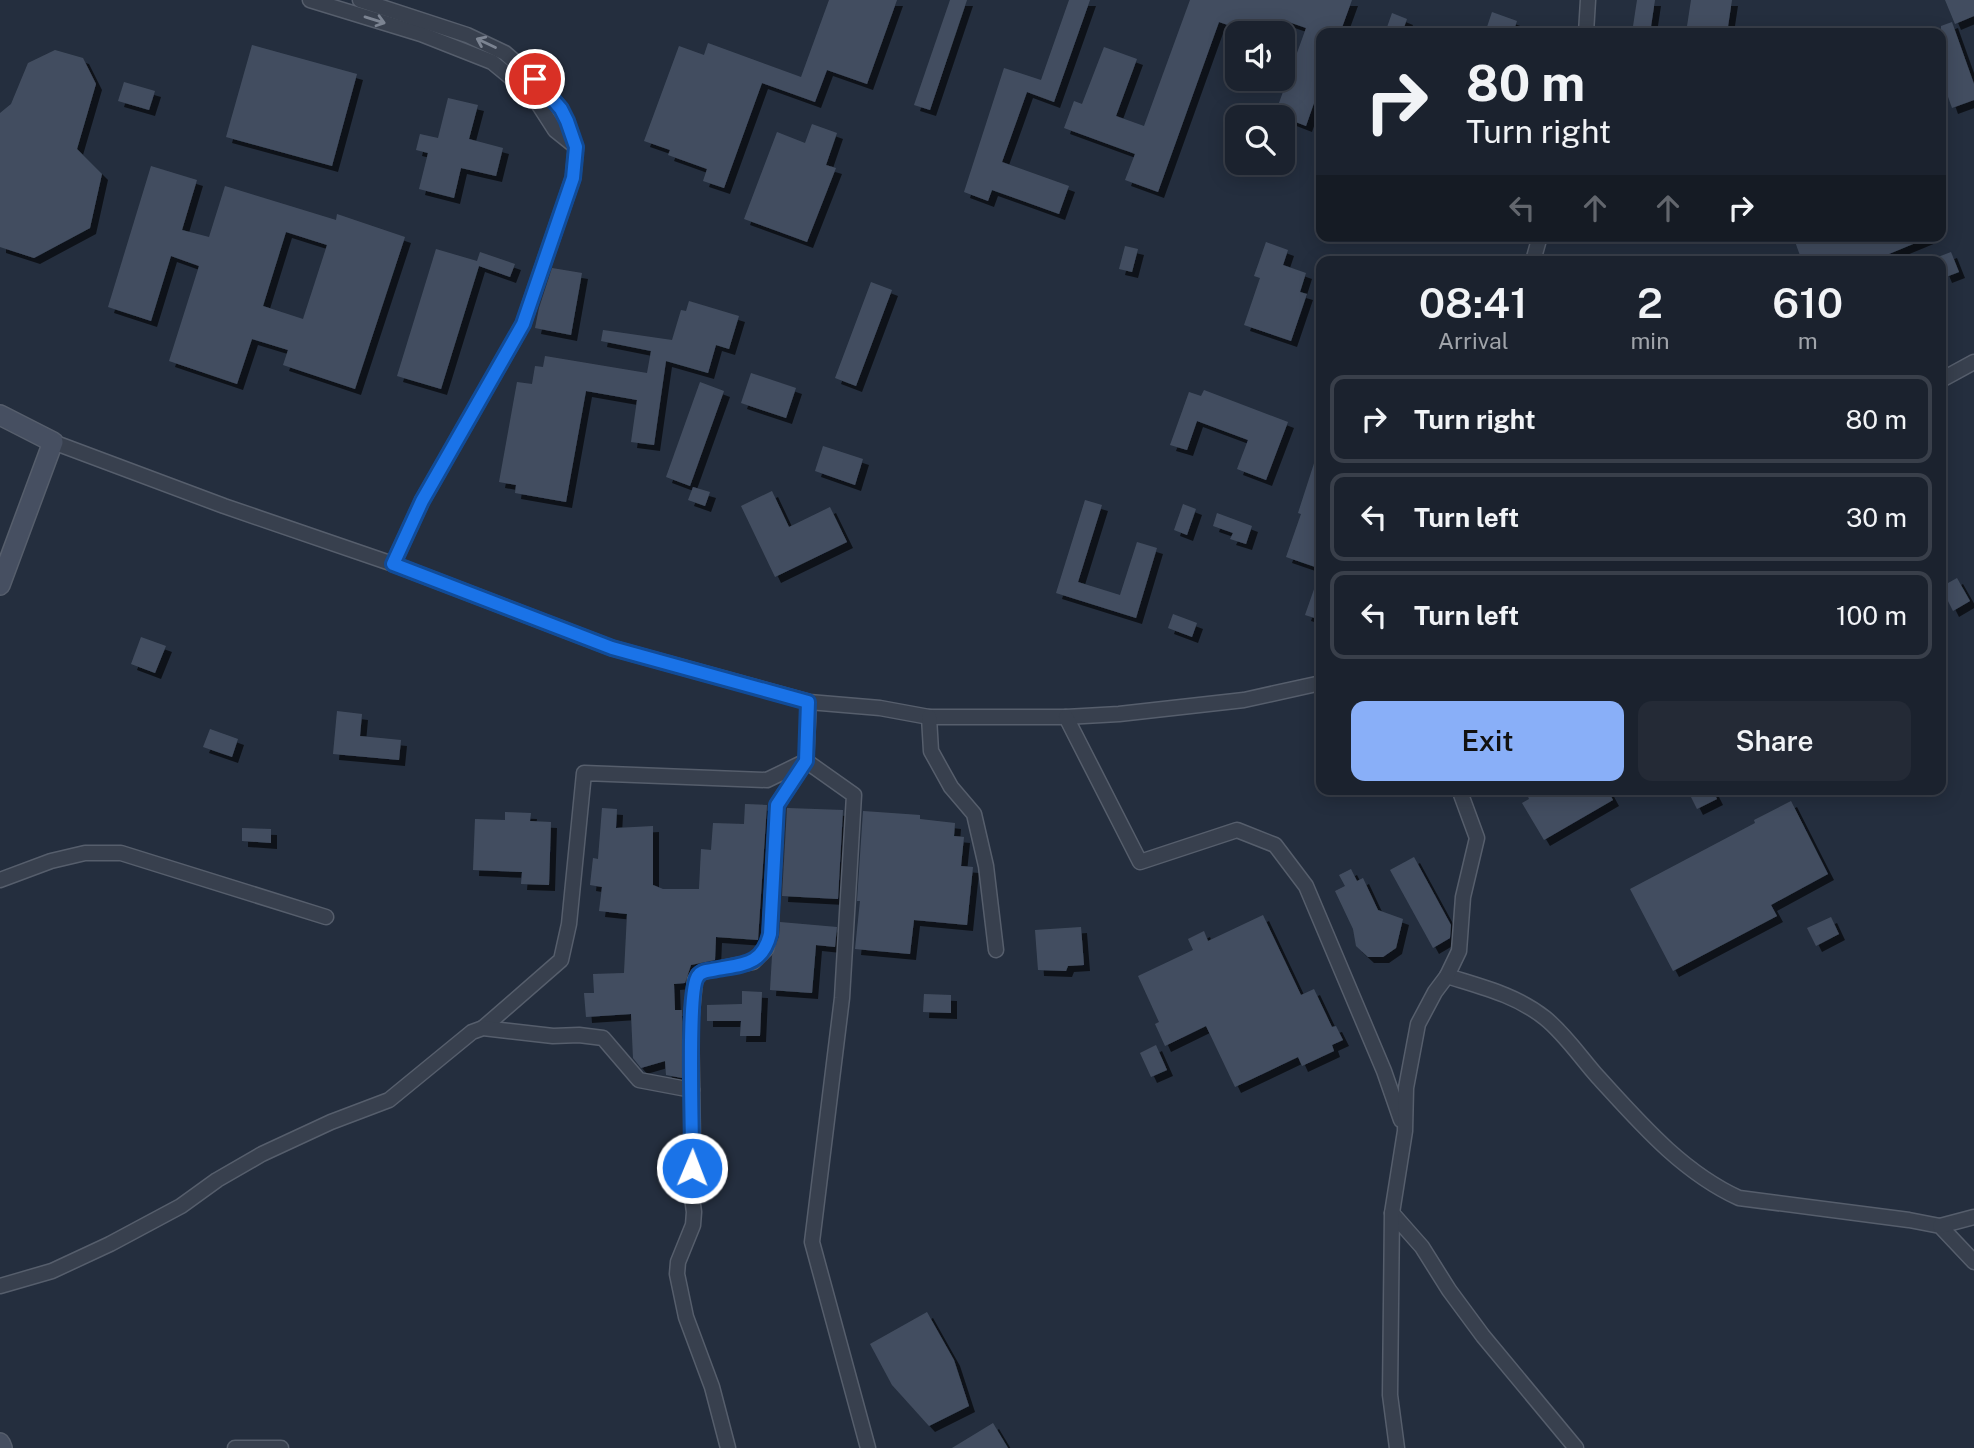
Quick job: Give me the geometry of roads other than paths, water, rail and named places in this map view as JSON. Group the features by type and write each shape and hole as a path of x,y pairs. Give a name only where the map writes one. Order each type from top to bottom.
{"main road":[{"path":"0,415 53,442 0,585"}],"street":[{"path":"310,0 421,34 492,62 525,89 555,130 576,147"},
{"path":"360,0 467,35 505,53 535,79 561,109 576,147 573,178 523,324 422,501 393,564"},
{"path":"1586,28 1588,0"},
{"path":"1946,377 1974,362"},
{"path":"53,442 224,506 393,564 612,648 808,702 880,708 929,717 1066,717 1244,700 1316,684"},
{"path":"728,1448 712,1387 678,1287 678,1262 693,1225 694,1212 691,1190 691,1022 695,980 702,972 753,962 766,949 770,934 777,805 806,761 808,702"},
{"path":"929,717 931,751 951,787 974,814 986,866 996,950"},
{"path":"1066,717 1140,862 1237,830 1275,845 1298,873 1307,886 1333,946 1405,1131"},
{"path":"0,1286 52,1271 110,1244 181,1206 217,1180 262,1154 331,1122 389,1100 472,1032 483,1028 561,960 569,924 584,774 767,780 806,761"},
{"path":"806,761 854,795 842,998 812,1242 863,1447"},
{"path":"1397,1448 1390,1395 1392,1213 1405,1131 1406,1088 1418,1024 1459,951 1463,898 1477,838 1461,795"},
{"path":"0,880 51,861 85,853 121,853 326,917"},
{"path":"1447,976 1518,999 1547,1019 1674,1156 1703,1179 1739,1198 1940,1226 1974,1217"},
{"path":"483,1028 603,1038 639,1080 692,1090"},
{"path":"1392,1213 1422,1247 1483,1336 1576,1448"},
{"path":"1940,1226 1974,1262"},
{"path":"235,1448 281,1448"}]}
